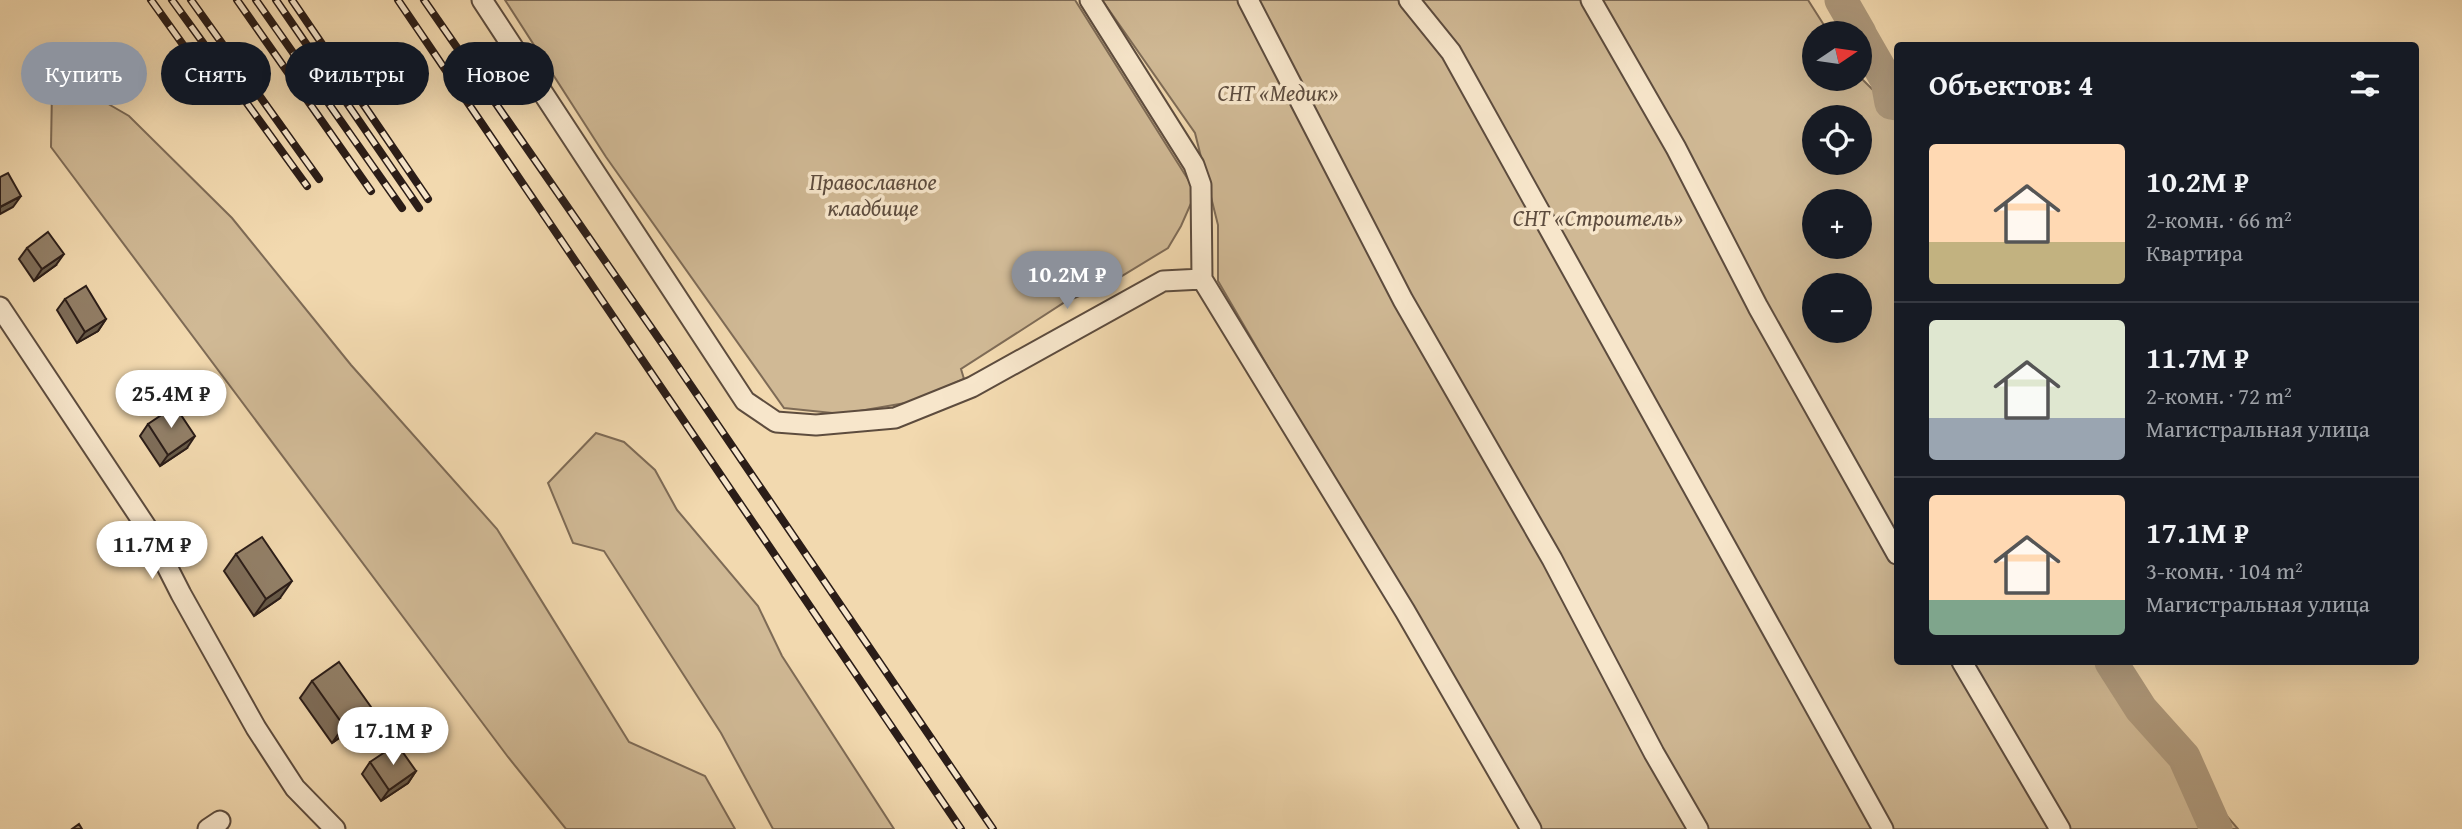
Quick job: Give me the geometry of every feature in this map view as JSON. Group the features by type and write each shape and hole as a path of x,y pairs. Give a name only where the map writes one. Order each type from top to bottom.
{"street":[{"path":"482,0 745,401 776,422 816,425 895,418 972,387 1163,281 1202,279"},
{"path":"1090,0 1195,165 1201,185 1202,279 1405,611 1531,829"},
{"path":"1248,0 1403,300 1552,559 1654,753 1698,829"},
{"path":"1409,0 1451,52 1883,829"},
{"path":"1591,0 1676,148 1758,307 1894,549"},
{"path":"0,307 149,531 262,738 295,788 335,829"},
{"path":"1964,665 2060,829"}],"green space":[{"name":"Православное кладбище","path":"505,0 1075,0 1196,192 1168,248 1112,282 1065,302 961,369 964,379 911,402 842,414 784,408 606,157 554,76 554,42 532,42"},
{"name":"СНТ «Строитель»","path":"1102,0 1808,0 1821,21 1802,21 1802,91 1872,89 1894,111 1894,665 2098,665 2238,829 1537,829 1218,281 1218,225 1195,133"},
{"path":"52,105 110,105 129,116 232,218 351,365 497,529 629,742 705,776 735,829 566,829 508,757 51,147"},
{"path":"596,433 624,442 655,470 677,510 758,606 782,656 894,829 773,829 721,733 604,551 573,543 548,483"}],"building":[{"path":"8,173 21,196 0,207 0,177"},
{"path":"48,232 64,254 42,269 27,248"},
{"path":"86,286 106,319 85,332 65,299"},
{"path":"175,406 195,436 168,455 148,424"},
{"path":"262,537 292,581 266,599 236,554"},
{"path":"339,662 371,707 344,726 312,681"},
{"path":"397,744 416,771 389,790 370,762"}],"waterway":[{"path":"1841,0 1853,21"},
{"path":"1872,55 1887,81 1891,103 1894,104"},
{"path":"2113,665 2141,709 2184,757 2216,829"}],"railway":[{"path":"151,0 181,42"},
{"path":"172,0 307,186"},
{"path":"191,0 319,179"},
{"path":"237,0 371,191"},
{"path":"256,0 402,208"},
{"path":"276,0 419,208"},
{"path":"292,0 428,199"},
{"path":"398,0 961,829"},
{"path":"424,0 993,829"}],"park label":[{"name":"СНТ «Медик»","path":"1278,92"}]}
